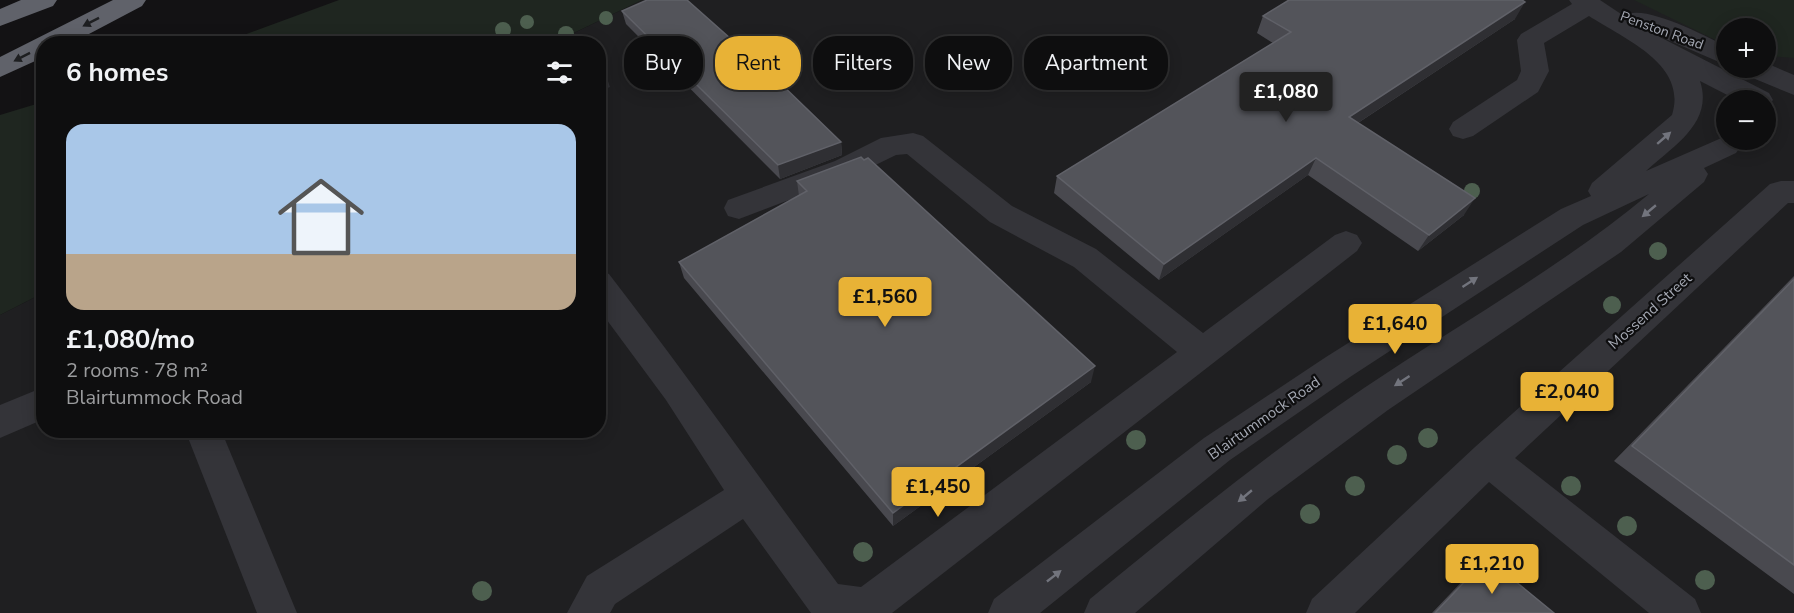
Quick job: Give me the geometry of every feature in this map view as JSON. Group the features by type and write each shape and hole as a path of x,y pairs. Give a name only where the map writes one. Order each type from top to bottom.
{"highway":[{"path":"0,18 44,0"},
{"path":"63,36 133,0"},
{"path":"0,68 36,50"}],"street":[{"name":"Penston Road","path":"1589,4 1660,50 1740,90"},
{"name":"Penston Road","path":"1589,4 1671,30 1716,51"},
{"path":"1463,129 1528,86 1535,71 1530,40 1589,4"},
{"path":"1572,217 1685,120 1691,104 1689,87 1675,64 1660,50"},
{"path":"1776,78 1794,86"},
{"path":"739,208 845,168 891,145 913,143 1000,214 1085,258 1202,352"},
{"name":"Blairtummock Road","path":"1008,613 1216,449 1338,367 1572,217 1716,150"},
{"name":"Blairtummock Road","path":"1104,613 1264,480 1376,399 1610,244 1723,150"},
{"name":"Mossend Street","path":"1326,613 1488,459 1781,192 1794,192"},
{"path":"606,294 678,389 750,497 827,602 867,607 1346,243"},
{"path":"0,422 36,406"},
{"path":"206,438 277,613"},
{"path":"1488,459 1681,613"},
{"path":"587,613 601,590 724,509 750,497"}],"shaded area":[{"path":"339,0 642,0 567,36 241,36"},
{"path":"642,0 1794,0 1794,613 0,613 0,315 36,297 36,438 606,438 606,36 567,36"},
{"path":"1634,0 1794,0 1794,58 1776,57 1776,18 1716,18 1716,40"},
{"path":"36,104 36,297 0,315 0,115"}],"building":[{"path":"647,0 687,0 728,36 715,36 715,90 787,90 841,142 778,165 702,90 703,36 647,36 622,11"},
{"path":"1289,0 1522,0 1525,2 1349,117 1475,198 1429,235 1316,158 1164,264 1057,176 1291,32 1263,16"},
{"path":"861,157 864,160 868,158 1095,366 893,513 679,262 807,191 797,181"},
{"path":"1794,279 1794,565 1632,446"},
{"path":"1487,558 1554,613 1435,613"}]}
